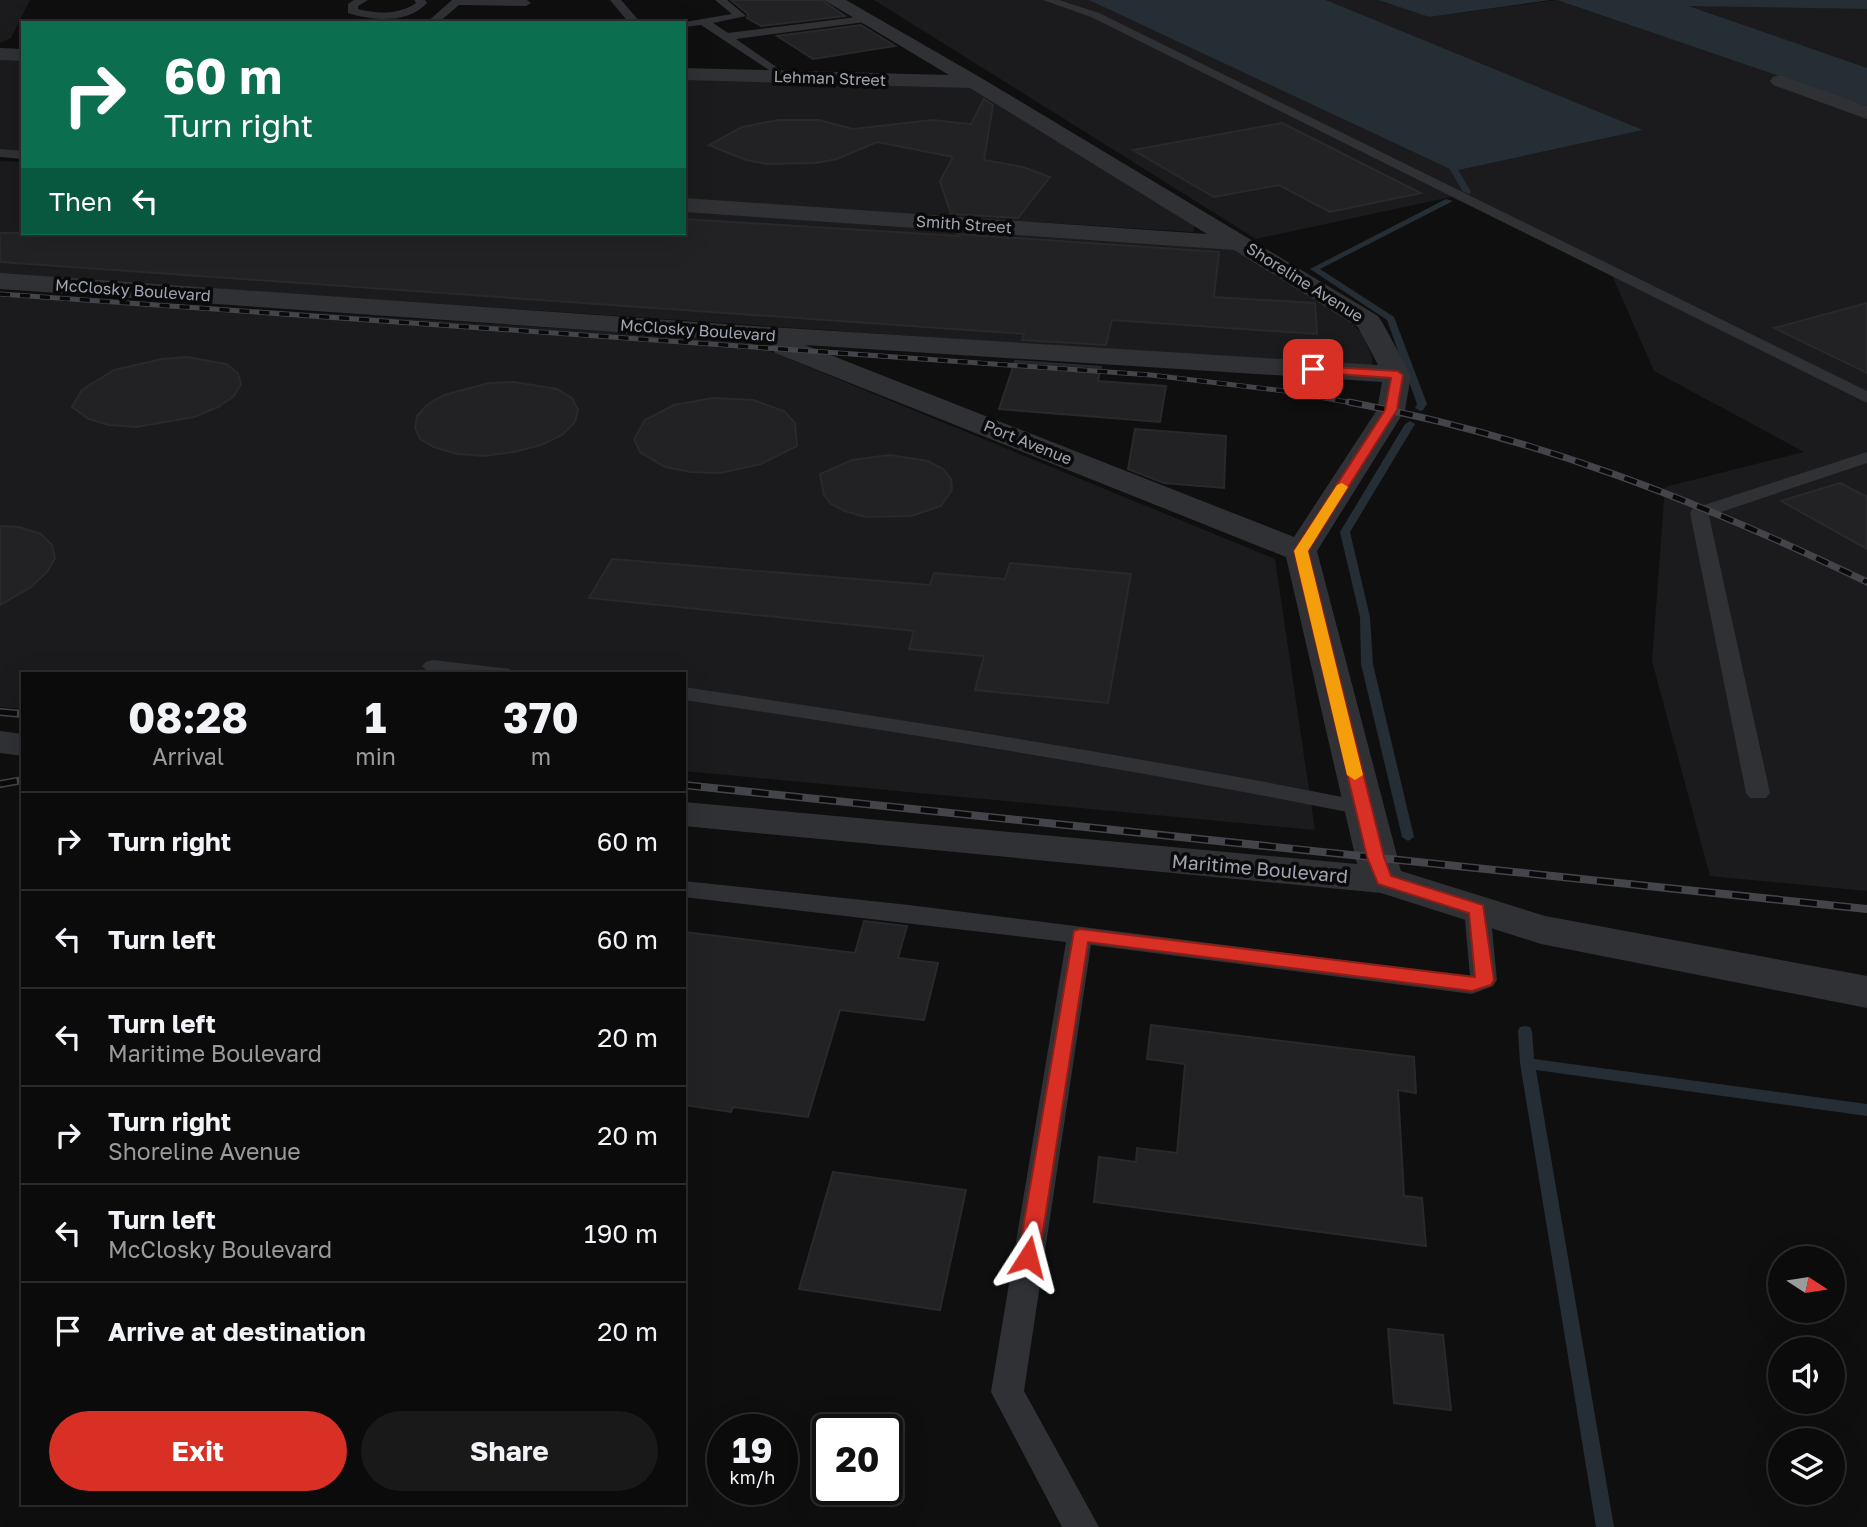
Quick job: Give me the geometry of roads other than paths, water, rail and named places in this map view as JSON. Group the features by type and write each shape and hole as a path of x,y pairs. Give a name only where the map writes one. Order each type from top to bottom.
{"street":[{"name":"Shoreline Avenue","path":"832,0 1243,243 1369,322 1397,375"},
{"path":"0,54 21,55"},
{"name":"Lehman Street","path":"686,74 976,83"},
{"path":"1780,81 1867,113"},
{"name":"Smith Street","path":"686,205 1243,243"},
{"name":"McClosky Boulevard","path":"0,281 754,334 1397,375"},
{"name":"Port Avenue","path":"754,334 1301,551"},
{"path":"1384,880 1375,857 1301,551 1391,410 1397,375"},
{"path":"0,742 21,744"},
{"name":"Maritime Boulevard","path":"686,814 1384,880 1541,930 1867,992"}],"lane":[{"path":"363,0 352,4 352,11 391,19 420,7 422,4 419,0"},
{"path":"615,0 625,8 626,15 634,21"},
{"path":"686,24 741,16 720,0"},
{"path":"1048,0 1095,15 1867,398"},
{"path":"433,21 456,2 526,3"},
{"path":"726,37 865,19"},
{"path":"703,21 784,77"},
{"path":"0,153 21,155"},
{"path":"1758,793 1699,513 1867,457"},
{"path":"433,666 485,672"},
{"path":"686,693 1002,741 1213,778 1363,808"},
{"path":"686,889 909,913 1472,985 1484,980 1477,909"},
{"path":"1080,935 1007,1392 1081,1527"}],"waterway":[{"path":"1449,161 1467,192"},
{"path":"1420,408 1422,404 1391,319 1314,269 1449,201"},
{"path":"1408,837 1367,664 1365,617 1345,532 1410,424"},
{"path":"1525,1031 1527,1063"},
{"path":"1527,1063 1867,1110"},
{"path":"1527,1063 1605,1527"}],"railway":[{"path":"0,294 1151,375 1285,391 1358,404"},
{"path":"1349,402 1485,433 1614,474 1741,524 1867,582"},
{"path":"0,712 21,714"},
{"path":"0,784 21,780"},
{"path":"686,785 1867,909"}]}
